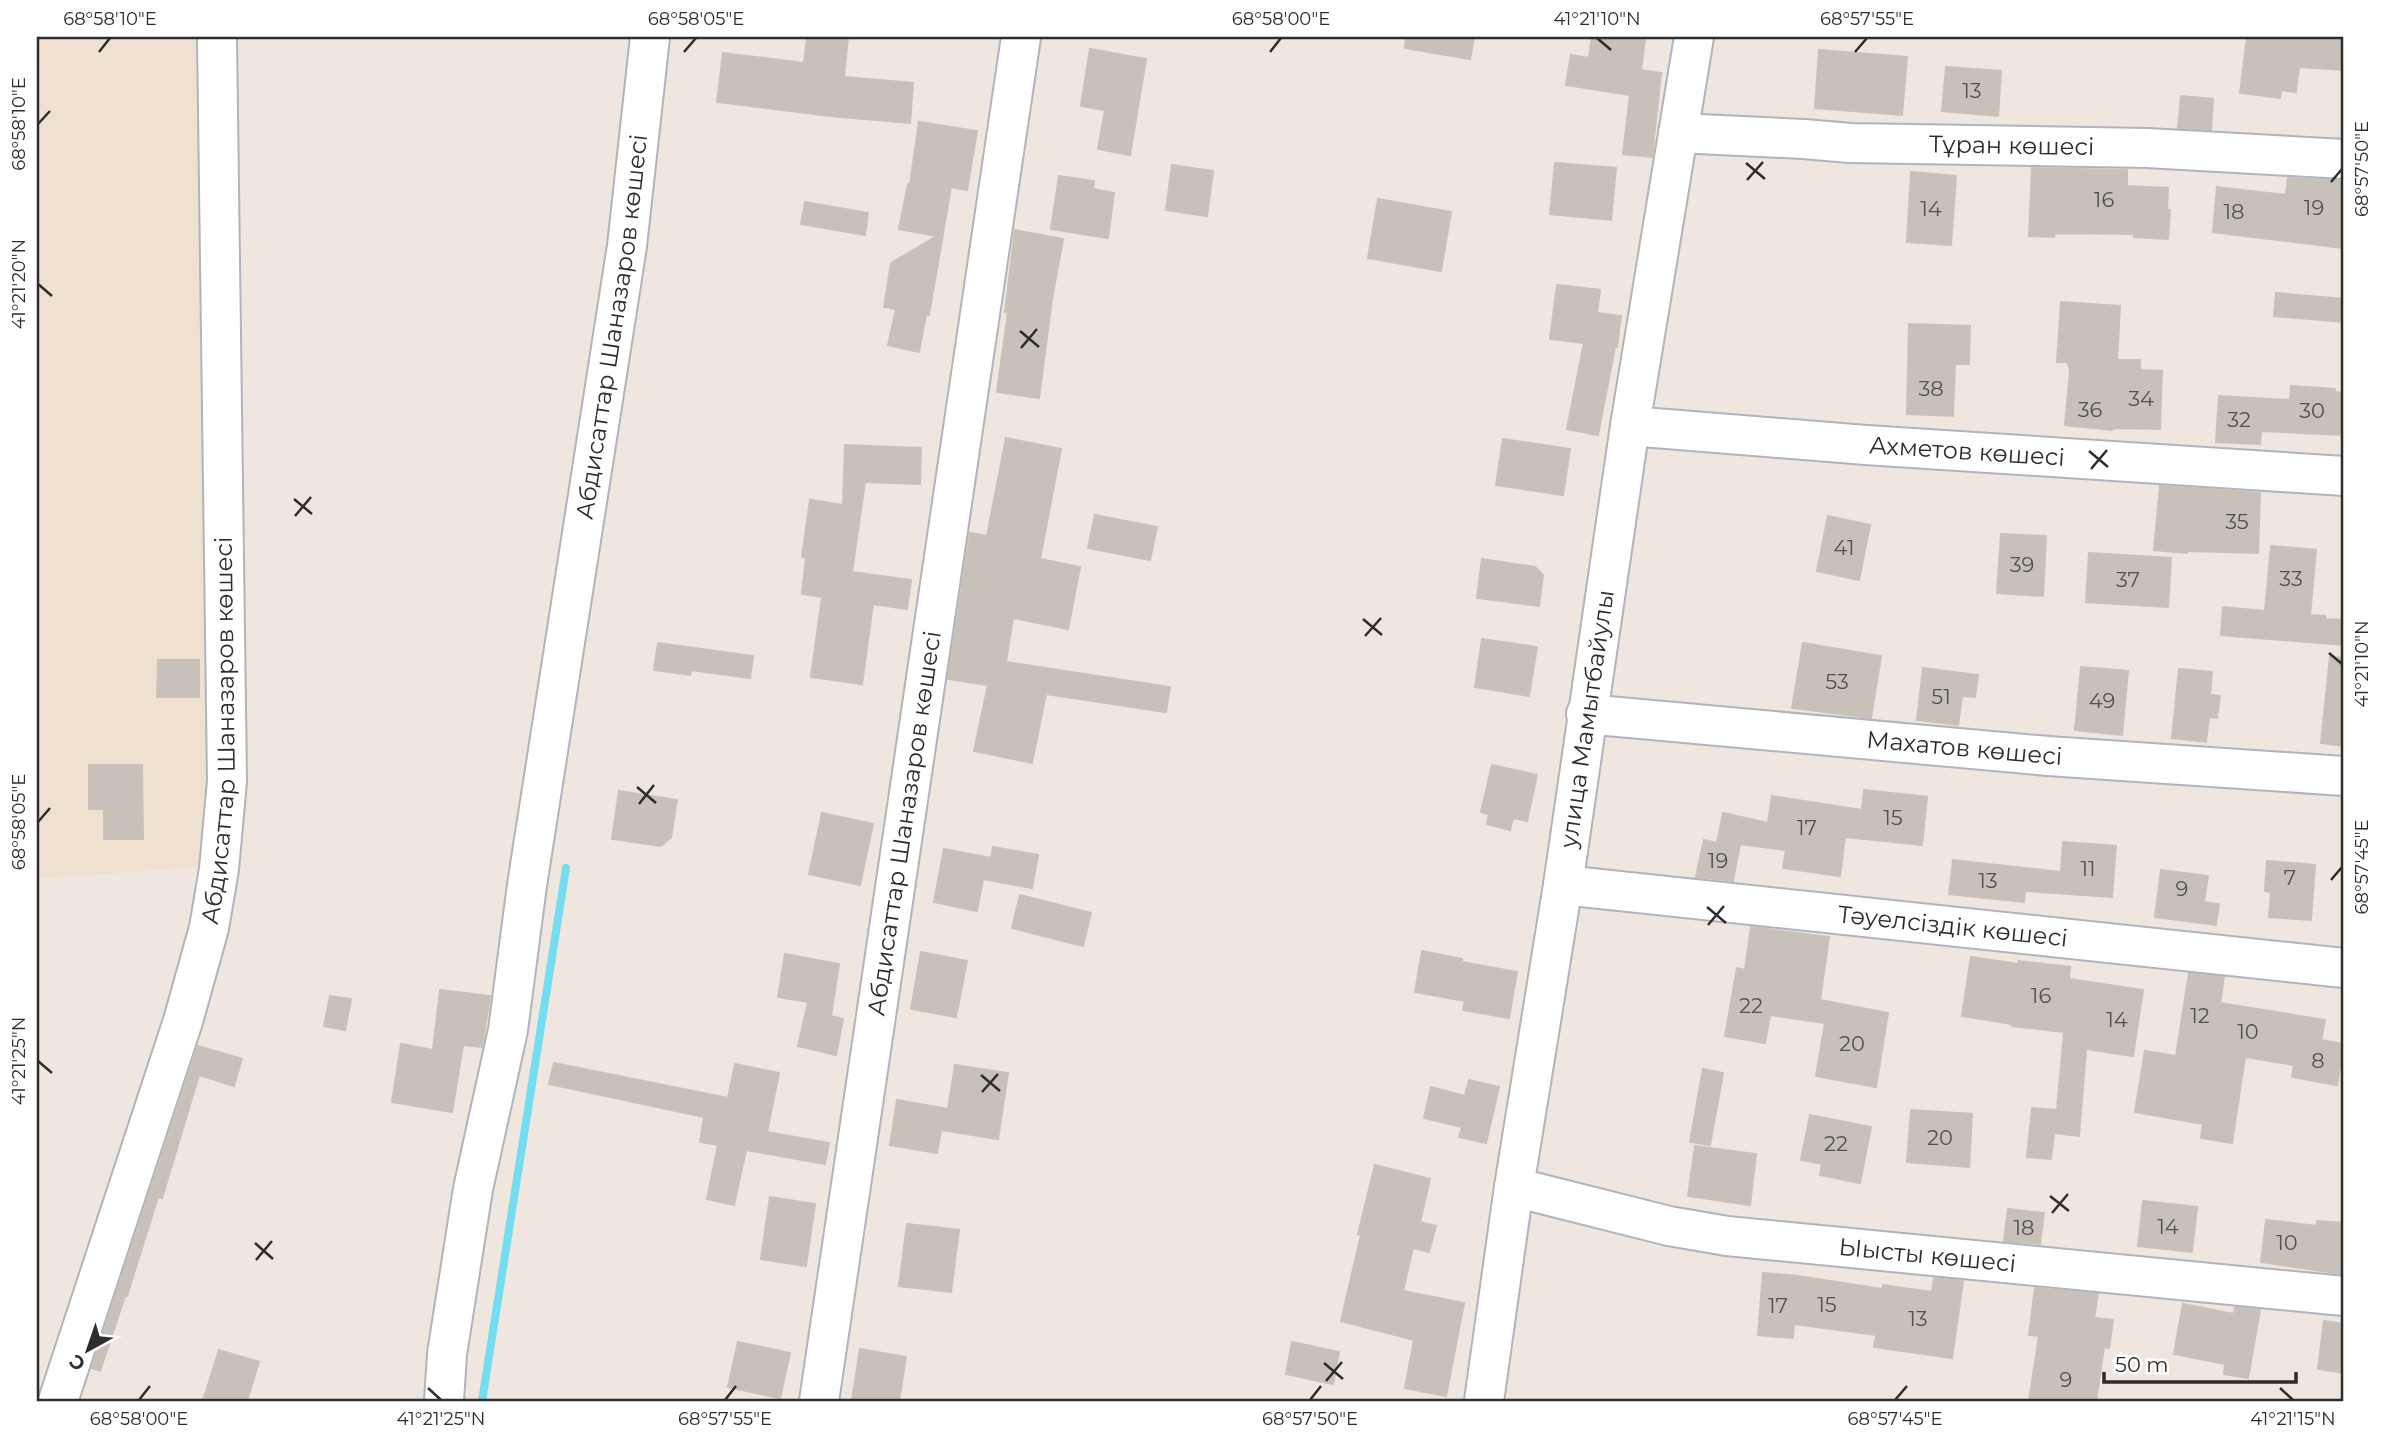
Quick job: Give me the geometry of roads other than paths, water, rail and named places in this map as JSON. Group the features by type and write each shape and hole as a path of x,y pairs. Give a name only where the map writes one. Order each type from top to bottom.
{"street":[{"name":"Абдисаттар Шаназаров көшесі","path":"58,1401 183,1021 209,928 219,869 227,780 217,37"},
{"name":"Абдисаттар Шаназаров көшесі","path":"444,1401 447,1353 472,1189 508,1030 527,885 627,246 650,37"},
{"name":"Абдисаттар Шаназаров көшесі","path":"819,1401 1021,37"},
{"name":"улица Мамытбайулы","path":"1484,1401 1630,426 1694,37"},
{"name":"Тұран көшесі","path":"1678,133 1850,143 2147,148 2344,159"},
{"name":"Ахметов көшесі","path":"1630,426 2344,476"},
{"name":"Махатов көшесі","path":"1586,714 2048,756 2344,776"},
{"name":"Тәуелсіздік көшесі","path":"1563,885 2344,968"},
{"name":"Ыысты көшесі","path":"1514,1188 1669,1226 1727,1236 2344,1296"}],"waterway":[{"path":"482,1401 566,868"}]}
